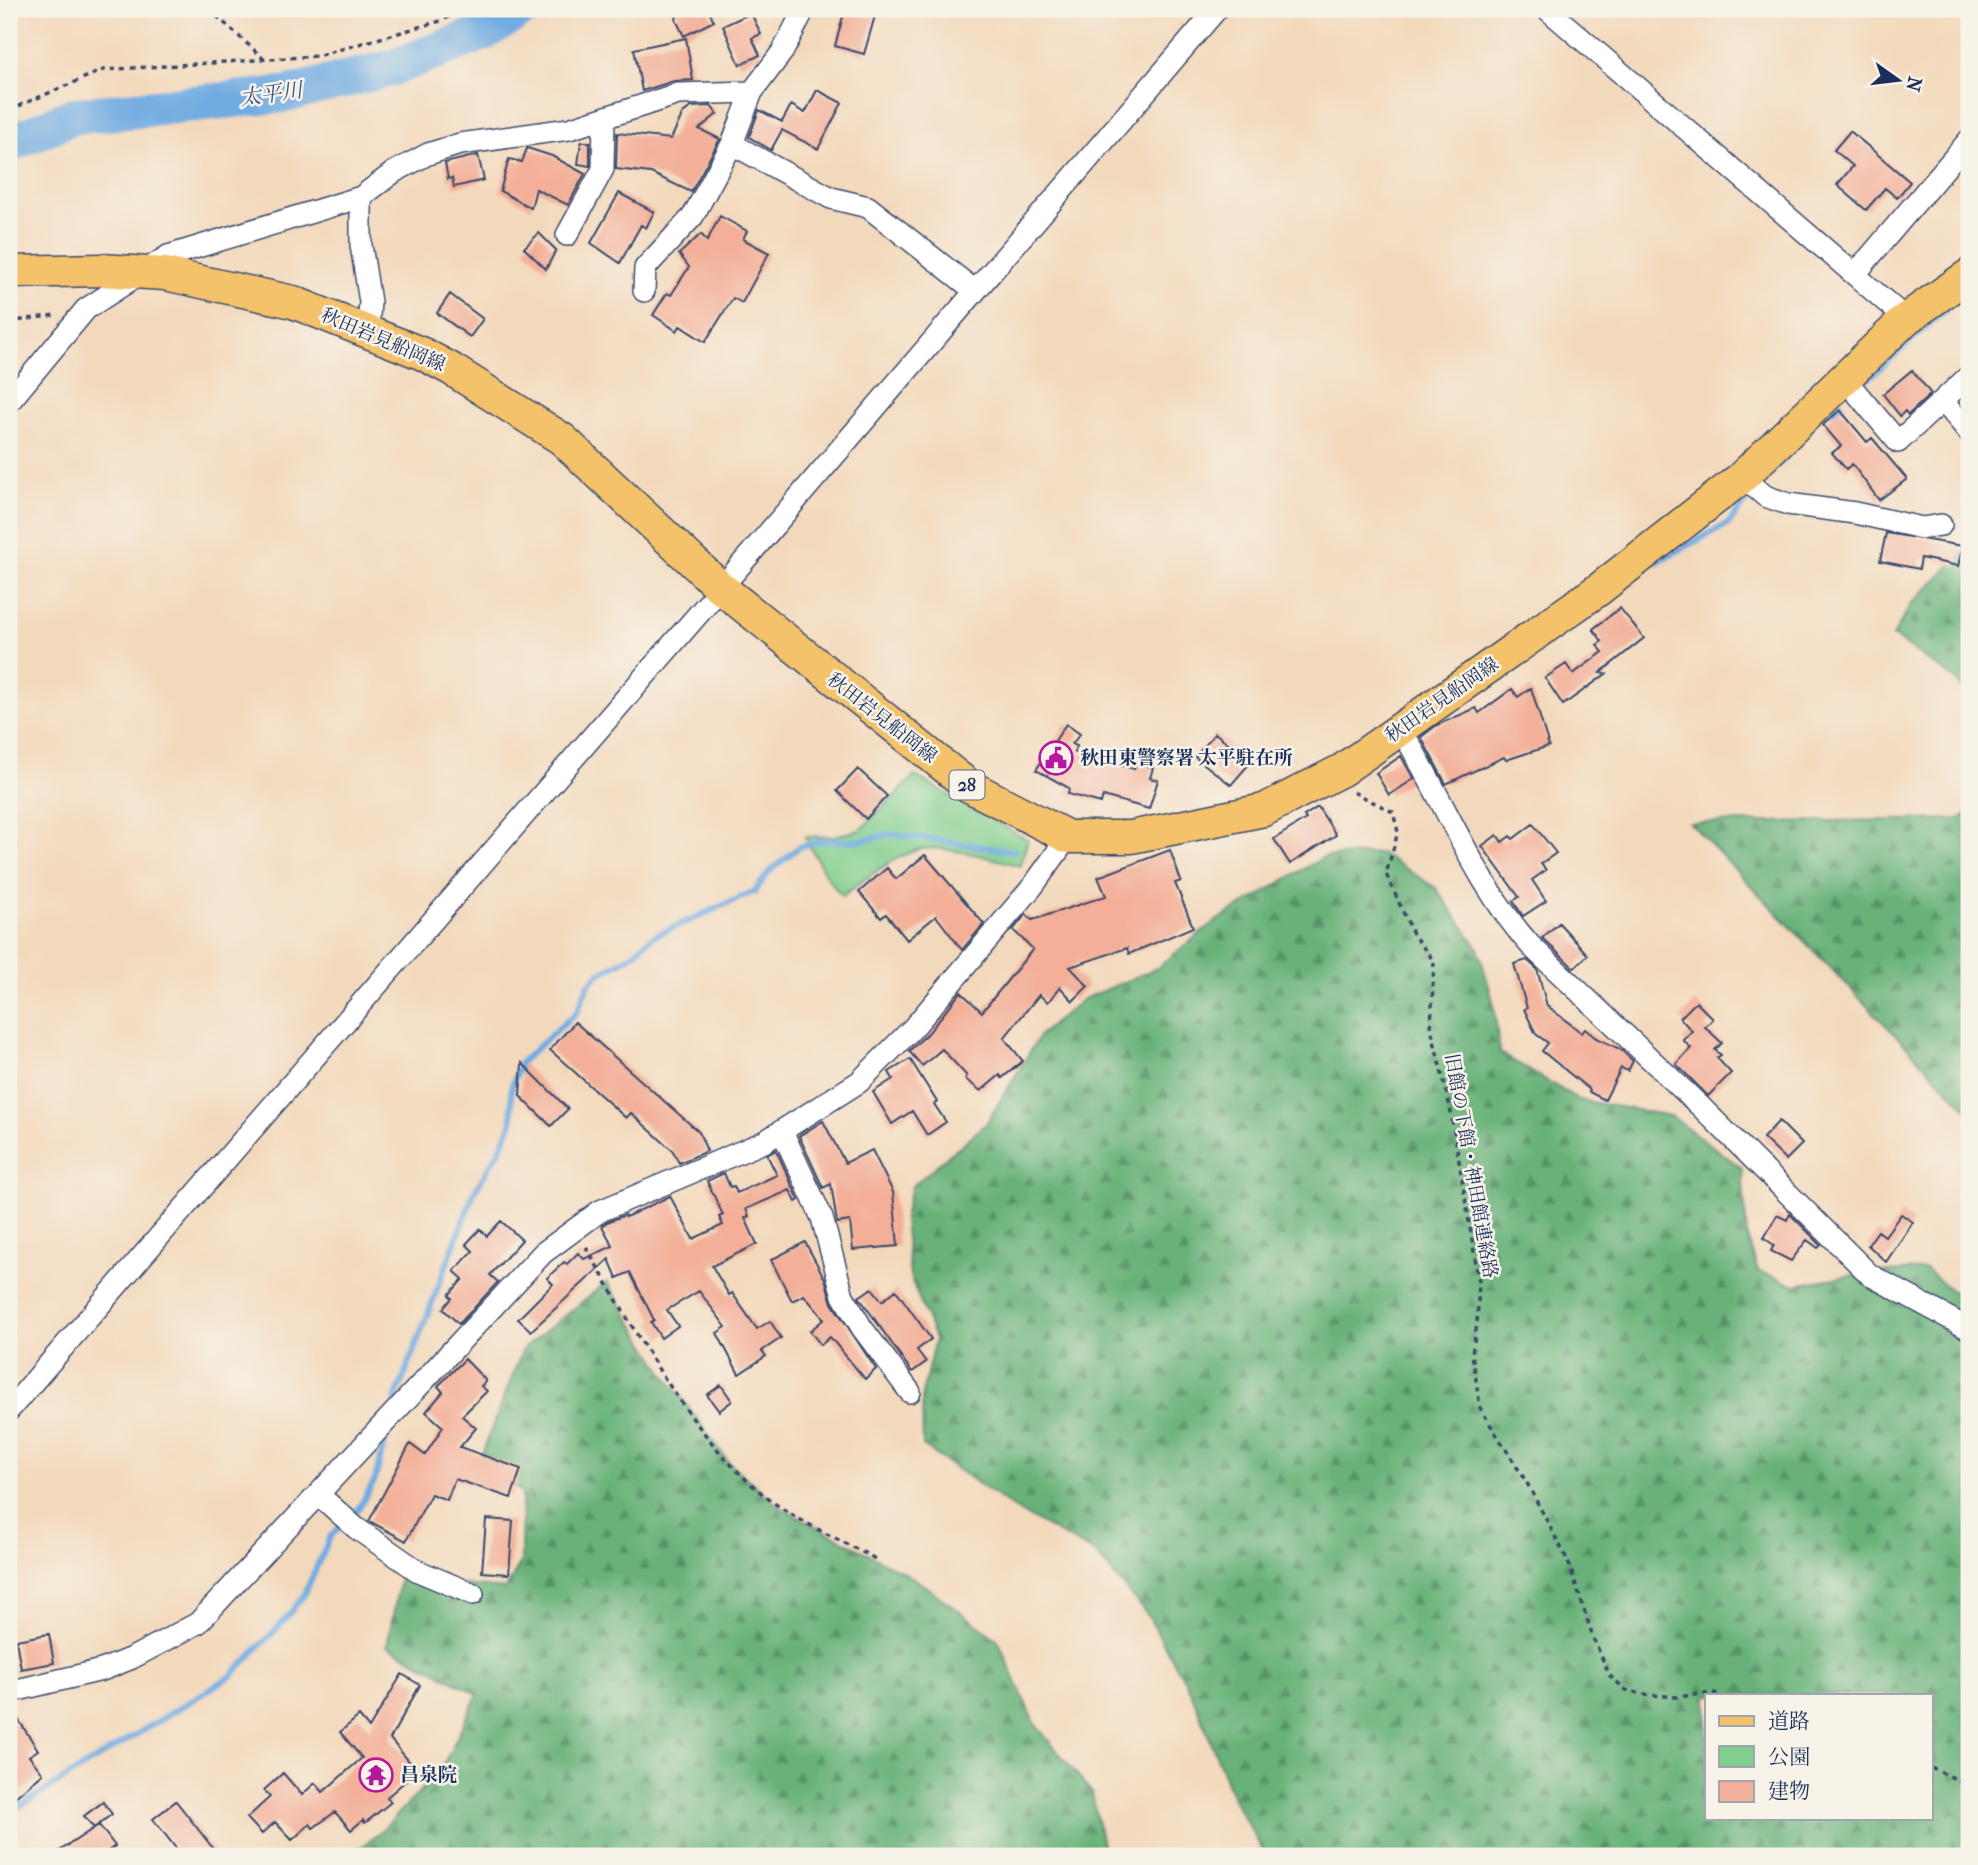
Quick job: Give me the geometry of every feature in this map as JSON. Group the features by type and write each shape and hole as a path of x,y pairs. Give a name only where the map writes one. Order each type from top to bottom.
{"main road":[{"name":"秋田岩見船岡線","path":"9,272 101,270 165,274 293,302 368,331 450,369 562,439 721,588 969,786 1068,837 1131,836 1264,810 1342,770 1598,590 1743,477 1906,319 1969,275"}],"street":[{"path":"644,291 645,268 693,216 732,144 752,92 783,51 804,9"},
{"path":"9,1410 721,588 1217,9"},
{"path":"1547,9 1856,273 1906,319"},
{"path":"9,402 86,309 168,256 361,197 394,172 428,154 460,144 569,129 604,119 630,107 678,94 752,92"},
{"path":"567,235 603,169 604,119"},
{"path":"1856,273 1969,140"},
{"path":"732,144 831,198 868,207 974,290"},
{"path":"361,197 361,245 370,302 368,331"},
{"path":"1844,378 1898,442 1969,376"},
{"path":"1943,401 1969,432"},
{"path":"1743,477 1765,496 1788,504 1855,513 1922,527 1941,525"},
{"path":"1400,728 1427,772 1505,918 1531,946 1679,1086 1870,1275 1969,1329"},
{"path":"9,1692 102,1670 132,1658 198,1623 543,1253 575,1227 641,1191 751,1147 782,1131 859,1082 914,1027 1033,886 1068,837"},
{"path":"782,1131 822,1218 843,1296 910,1392"},
{"path":"319,1494 356,1528 418,1571 473,1594"}],"path":[{"path":"209,9 264,59"},
{"path":"9,110 103,69 317,56 444,20 459,9"},
{"path":"9,322 86,309"},
{"name":"旧館の下館・神田館連絡路","path":"1326,778 1394,812 1398,832 1386,874 1415,936 1433,961 1432,1028 1450,1107 1479,1282 1478,1324 1472,1353 1480,1408 1527,1483 1568,1561 1594,1640 1610,1676 1626,1690 1642,1694 1705,1695"},
{"path":"575,1227 619,1304 684,1404 730,1464 780,1507 879,1561"},
{"path":"1932,1768 1969,1785"}],"green space":[{"path":"1969,548 1969,695 1956,680 1893,636 1911,604"},
{"path":"915,776 1028,840 1020,866 968,853 926,848 897,859 842,896 826,876 805,837 834,836 860,830"},
{"path":"1969,813 1969,1111 1690,823 1959,819"},
{"path":"1381,853 1436,888 1478,948 1493,1001 1500,1053 1579,1100 1671,1116 1742,1168 1747,1236 1758,1271 1795,1285 1853,1275 1925,1269 1969,1305 1969,1856 1266,1856 1233,1798 1192,1694 1147,1614 1096,1554 1017,1510 923,1446 922,1394 935,1339 910,1276 904,1218 912,1186 986,1124 1040,1035 1083,999 1157,968 1216,921 1324,857"},
{"path":"607,1282 661,1369 730,1464 780,1507 914,1578 998,1640 1034,1723 1092,1793 1104,1856 350,1856 382,1830 440,1772 478,1694 387,1646 400,1579 506,1589 521,1561 522,1493 481,1456 523,1349"}],"building":[{"path":"678,9 708,9 714,21 684,36 676,20"},
{"path":"845,9 877,9 864,54 835,46"},
{"path":"751,13 761,34 752,38 760,55 740,65 723,26"},
{"path":"686,38 693,80 674,81 642,91 634,49"},
{"path":"817,90 842,103 818,149 782,130 771,150 749,137 759,110 782,122 791,105 805,113"},
{"path":"711,106 717,114 699,129 720,139 691,192 651,173 616,169 617,133 671,139 683,113 691,107"},
{"path":"1850,131 1910,182 1897,198 1885,188 1866,210 1837,185 1853,166 1834,150"},
{"path":"581,142 590,142 590,166 578,164"},
{"path":"527,148 552,156 585,174 568,205 536,189 531,208 500,191 509,159 522,162"},
{"path":"478,155 484,180 454,187 452,178 448,179 445,163"},
{"path":"619,193 654,212 646,228 641,225 620,263 591,243"},
{"path":"720,216 747,231 743,239 769,253 742,303 733,298 705,342 680,326 677,331 653,315 667,293 671,295 689,267 679,254 701,234 707,241"},
{"path":"539,233 556,250 546,269 524,248"},
{"path":"450,294 483,319 470,337 437,313"},
{"path":"1912,370 1931,394 1908,415 1905,411 1900,416 1883,394"},
{"path":"1840,410 1867,442 1872,438 1907,479 1879,500 1852,464 1846,469 1832,453 1841,446 1823,425"},
{"path":"1886,533 1963,546 1958,566 1921,558 1919,569 1880,561"},
{"path":"1620,608 1644,638 1600,673 1606,674 1563,705 1545,678 1566,664 1573,674 1603,652 1597,645 1602,641 1593,629"},
{"path":"1531,688 1549,746 1506,760 1504,757 1446,784 1421,737 1437,725 1476,708 1479,713 1512,689 1518,697"},
{"path":"1066,724 1080,734 1072,744 1077,746 1074,752 1134,769 1136,762 1153,768 1150,778 1158,780 1149,809 1103,796 1101,803 1068,794 1069,788 1036,770"},
{"path":"1215,733 1251,762 1231,785 1195,757"},
{"path":"1401,756 1414,779 1389,795 1376,773"},
{"path":"858,769 887,796 866,819 837,791"},
{"path":"1318,807 1336,835 1290,864 1274,839 1306,819 1304,816"},
{"path":"1533,824 1556,853 1541,864 1546,870 1532,880 1546,901 1523,916 1513,901 1519,897 1482,846 1497,835 1502,842 1510,836 1513,839"},
{"path":"1170,850 1181,881 1175,883 1193,927 1129,954 1127,948 1070,967 1088,986 1073,1001 1060,987 1048,1002 1039,995 1004,1038 1023,1061 1002,1078 1000,1075 981,1091 965,1079 967,1076 942,1049 922,1066 909,1051 929,1032 961,992 982,1012 1033,949 1013,930 1026,914 1032,920 1106,896 1098,877"},
{"path":"925,855 984,924 962,950 936,916 907,940 886,914 881,918 859,892 887,868 896,879"},
{"path":"1559,923 1588,955 1574,968 1542,938"},
{"path":"1527,960 1537,969 1547,1006 1582,1033 1585,1029 1596,1038 1620,1049 1633,1061 1628,1071 1621,1068 1605,1100 1589,1092 1590,1090 1542,1051 1548,1043 1536,1034 1524,1009 1527,1008 1514,964"},
{"path":"1696,1002 1713,1019 1705,1027 1722,1043 1715,1050 1721,1055 1717,1058 1731,1073 1708,1096 1676,1064 1691,1048 1683,1040 1692,1031 1680,1018"},
{"path":"575,1022 699,1132 707,1151 679,1163 673,1151 631,1113 626,1118 550,1050"},
{"path":"910,1059 937,1102 934,1104 946,1122 927,1135 912,1111 892,1124 873,1092 893,1079 889,1072"},
{"path":"522,1063 568,1109 551,1126 520,1096"},
{"path":"823,1121 845,1163 872,1150 893,1192 898,1246 853,1250 850,1221 837,1223 831,1184 823,1188 799,1136"},
{"path":"1779,1121 1802,1144 1786,1160 1763,1138"},
{"path":"776,1150 799,1200 796,1202 790,1190 746,1209 749,1216 745,1218 757,1244 712,1266 729,1295 732,1293 757,1329 770,1321 781,1338 762,1351 766,1356 739,1374 717,1333 726,1327 699,1291 667,1310 678,1326 661,1338 651,1322 654,1320 630,1272 617,1278 609,1259 531,1331 518,1319 553,1284 547,1278 564,1262 567,1264 578,1253 584,1259 613,1246 602,1226 607,1222 625,1215 626,1217 670,1196 693,1239 723,1225 719,1217 723,1215 707,1181 724,1173 730,1187 734,1186 737,1193 777,1175 767,1155"},
{"path":"1790,1214 1821,1245 1818,1248 1807,1240 1791,1261 1771,1251 1774,1245 1764,1238 1777,1215 1787,1220"},
{"path":"1901,1214 1913,1222 1886,1262 1868,1245 1878,1231 1885,1236"},
{"path":"501,1221 522,1240 490,1275 498,1282 459,1324 443,1309 452,1298 449,1295 463,1279 454,1271 473,1251 466,1244 480,1229 487,1236"},
{"path":"805,1242 825,1279 832,1303 876,1369 865,1379 830,1337 821,1345 810,1331 824,1319 804,1295 792,1301 771,1260"},
{"path":"872,1288 882,1301 896,1290 931,1339 917,1350 926,1362 912,1372 859,1297"},
{"path":"465,1359 486,1381 481,1386 487,1391 462,1416 476,1428 460,1447 521,1469 511,1498 455,1479 447,1500 431,1494 406,1541 369,1521 410,1444 425,1455 443,1427 426,1412 443,1392 438,1386"},
{"path":"721,1385 732,1401 719,1411 707,1395"},
{"path":"486,1519 513,1521 509,1574 482,1572"},
{"path":"49,1634 54,1663 21,1669 16,1640"},
{"path":"402,1674 420,1685 390,1739 414,1767 407,1773 410,1777 387,1797 391,1802 365,1823 363,1820 351,1830 335,1812 313,1828 310,1824 292,1840 275,1822 262,1834 247,1818 270,1797 264,1790 283,1773 302,1795 315,1783 323,1792 362,1758 340,1732 359,1716 369,1728"},
{"path":"18,1719 38,1750 29,1756 43,1774 9,1802 9,1728"},
{"path":"176,1801 219,1856 182,1856 153,1819"},
{"path":"103,1802 112,1814 94,1828 84,1816"},
{"path":"99,1825 115,1846 101,1856 52,1856"}],"waterway":[{"name":"太平川","path":"9,144 73,116 287,94 392,68 483,33 523,9"},
{"path":"1869,378 1948,308"},
{"path":"1832,412 1841,403"},
{"path":"1761,482 1799,443"},
{"path":"1657,562 1728,524 1751,496"},
{"path":"395,1400 475,1190 500,1150 512,1122 511,1088 521,1062 577,1012 588,985 599,974 630,957 652,937 755,891 769,872 799,847 819,841 858,841 893,834 1014,851"},
{"path":"9,1813 231,1676 282,1623 304,1595 330,1537 358,1509 375,1480 387,1431"}],"place":[{"name":"秋田東警察署 太平駐在所","path":"1056,758"},
{"name":"昌泉院","path":"376,1775"}]}
